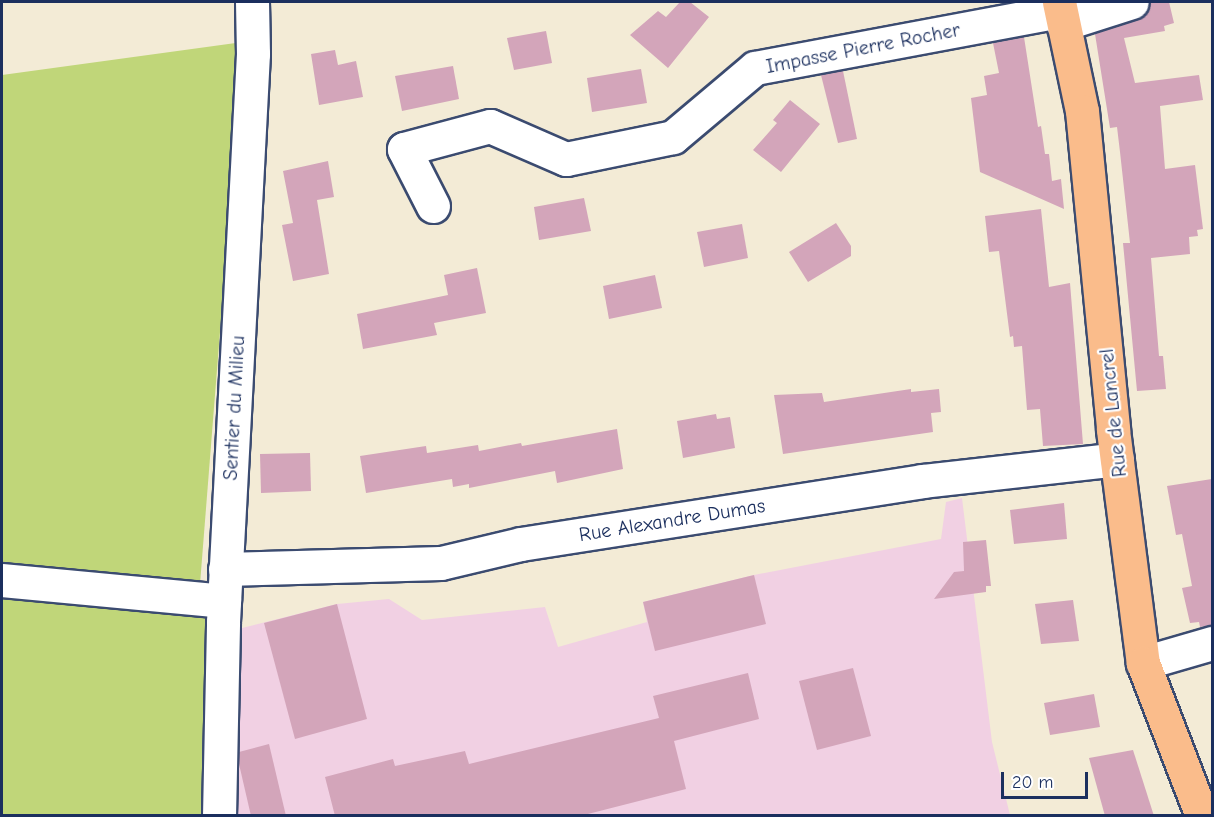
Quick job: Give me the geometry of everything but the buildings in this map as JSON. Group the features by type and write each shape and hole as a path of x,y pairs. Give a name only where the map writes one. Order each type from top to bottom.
{"main road":[{"name":"Rue de Lancrel","path":"1061,12 1082,111 1117,459 1143,663 1202,816"}],"street":[{"name":"Sentier du Milieu","path":"219,816 225,569 253,54 252,2"},
{"path":"1061,12 1131,2"},
{"name":"Impasse Pierre Rocher","path":"433,206 404,148 490,126 566,159 673,137 755,68 1061,12"},
{"name":"Rue Alexandre Dumas","path":"225,569 441,563 520,544 898,484 1117,459"},
{"path":"2,580 224,602"},
{"path":"1143,663 1212,643"}],"shaded area":[{"path":"962,498 992,742 1010,815 236,815 234,630 337,604 389,599 422,620 545,607 558,647 647,622 643,602 754,575 941,539 946,502"}],"green space":[{"path":"243,42 200,584 2,568 2,75"},
{"path":"2,590 212,608 203,815 2,815"}]}
